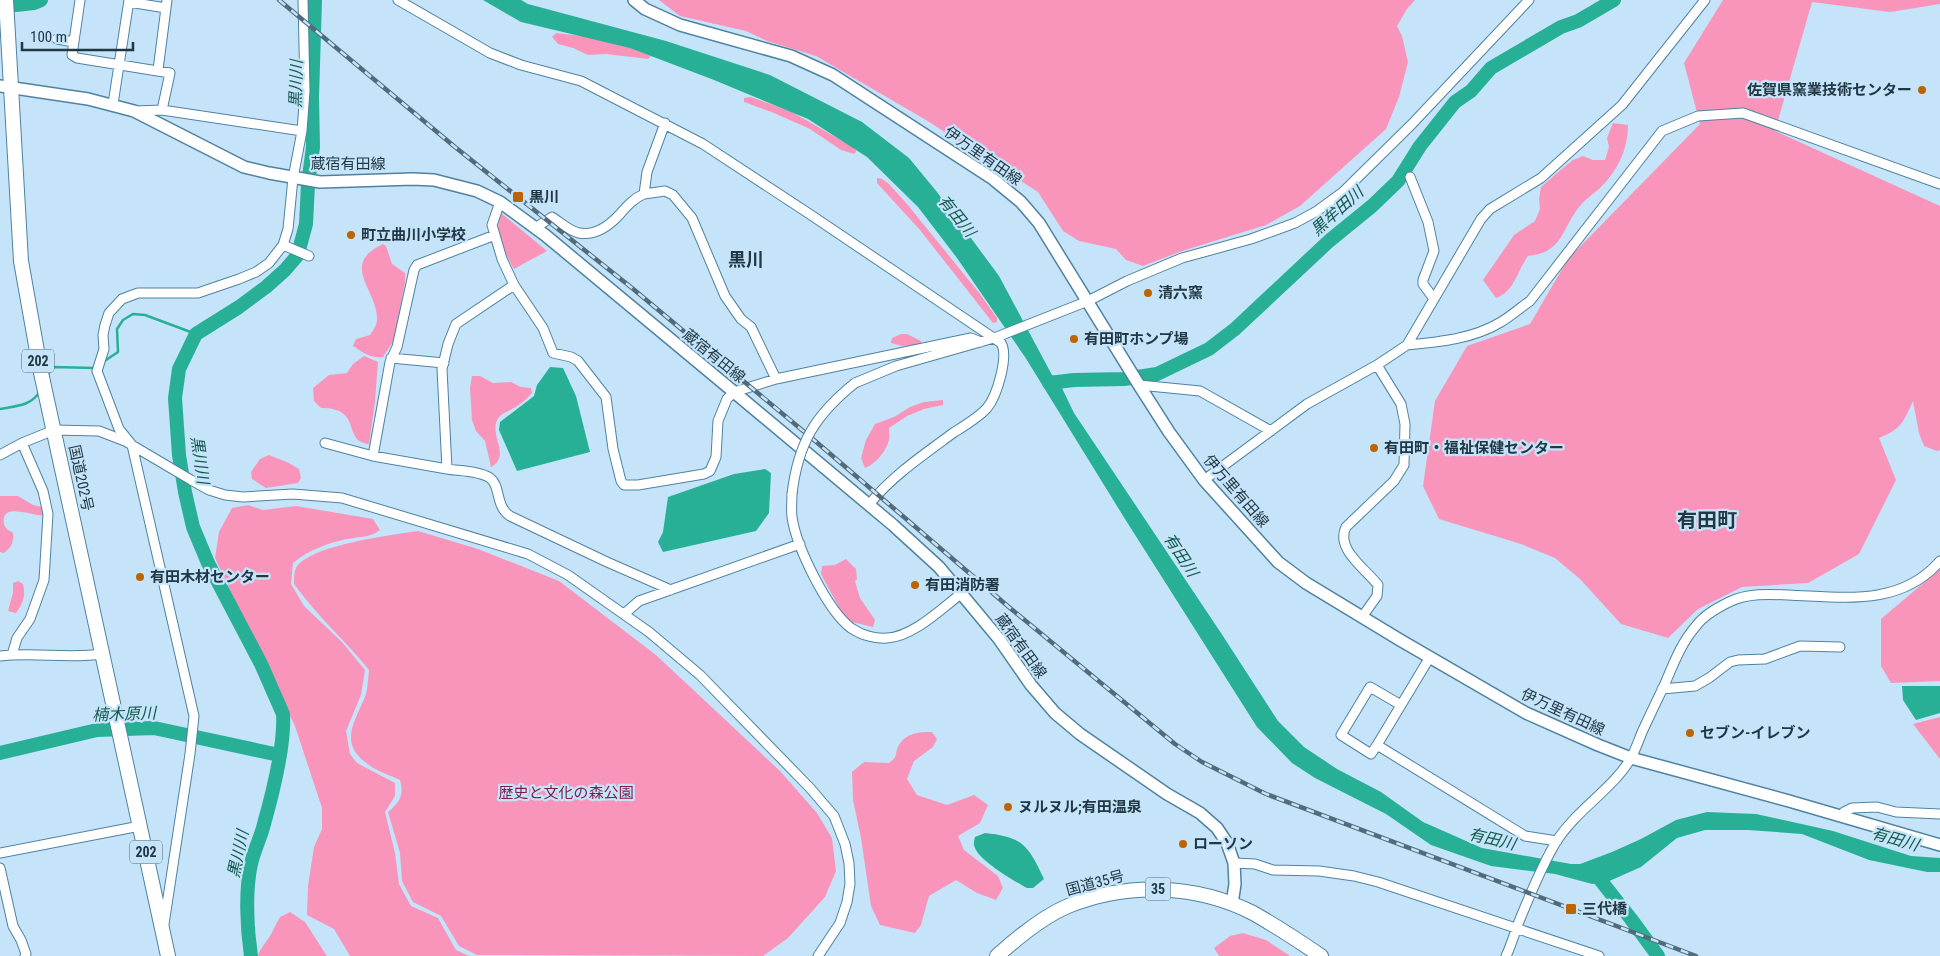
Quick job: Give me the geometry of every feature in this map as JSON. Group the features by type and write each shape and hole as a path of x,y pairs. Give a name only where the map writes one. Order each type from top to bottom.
{"highway":[{"name":"国道202号","path":"6,0 6,87 21,261 40,368 168,956"},
{"name":"国道35号","path":"997,956 1028,930 1067,906 1089,899 1138,889 1178,890 1232,904 1252,913 1321,956"}],"main road":[{"name":"伊万里有田線","path":"634,0 645,9 680,25 791,56 833,75 993,179 1021,202 1039,223 1169,432 1204,480 1278,562 1306,583 1526,713 1631,758 1842,816 1938,845"},
{"name":"蔵宿有田線","path":"6,87 113,104 134,111 244,167 320,182 434,180 477,191 500,202 535,228 734,392 940,567 1000,639 1031,685 1055,713 1080,734 1167,794 1200,813 1216,828 1227,844 1234,863 1235,884 1232,904"}],"street":[{"path":"80,0 72,55 77,58 170,73 162,110"},
{"path":"163,933 194,716 132,445 118,429 97,371 104,349 103,335 109,313 122,299 138,293 198,293 256,272 269,263 283,245 288,229 293,178 302,131 305,91 303,0"},
{"path":"398,0 490,54 521,65 582,81 704,144 994,338 1004,348 1003,368 994,397 986,408 877,494 869,505"},
{"path":"962,593 906,634 888,638 861,634 850,627 830,605 806,560 792,519 792,494 798,459 804,441 815,422 825,410 855,384 896,366 994,338 1088,302 1126,281 1182,258 1250,239 1295,223 1317,211 1343,192 1412,124 1529,0"},
{"path":"1204,480 1308,404 1377,365 1407,345 1480,219 1490,209 1541,178 1622,106 1705,0"},
{"path":"113,104 129,1 167,4 158,70"},
{"path":"57,39 74,42"},
{"path":"134,111 162,110 302,131"},
{"path":"1407,345 1436,342 1470,335 1501,322 1530,301 1662,131 1698,116 1743,113 1940,184"},
{"path":"644,194 647,172 665,123"},
{"path":"1410,177 1428,222 1434,251 1423,284 1434,299"},
{"path":"535,228 552,217 580,234 599,231 613,222 637,197 665,191 674,196 692,218 725,296 741,319 751,328 776,379"},
{"path":"500,202 492,225 502,258 514,285 542,328 553,353 578,361 606,397 613,449 621,481 624,485 638,485 704,474 710,471 716,458 718,421 727,399 734,392 776,379 971,338 982,342"},
{"path":"374,456 392,358 397,347 414,270 418,265 495,235"},
{"path":"283,245 309,256"},
{"path":"447,469 442,395 444,363 448,344 456,324 514,285"},
{"path":"392,358 444,363"},
{"path":"1362,617 1377,596 1378,585 1359,565 1344,545 1342,534 1346,527 1394,481 1404,465 1405,424 1401,404 1377,365"},
{"path":"1139,385 1200,392 1272,431"},
{"path":"0,455 22,443 54,430 99,431 132,445 209,490 225,495 243,497 293,494 342,498 506,547 548,562 568,574 675,653 700,675 810,788 834,816 845,844 849,862 850,884 847,902 840,923 818,956"},
{"path":"12,655 17,638 33,612 44,580 48,514 43,491 22,443"},
{"path":"325,443 374,456 486,476 492,480 504,512 510,516 671,590"},
{"path":"624,614 639,601 800,544"},
{"path":"1506,956 1536,884 1555,845 1574,818 1616,776 1631,758 1685,640 1697,624 1713,610 1731,601 1751,595 1775,594 1842,597 1884,595 1902,590 1919,580 1940,561"},
{"path":"1662,689 1695,686 1710,678 1730,662 1738,660 1765,659 1800,646 1840,647"},
{"path":"0,656 84,657 102,654"},
{"path":"1401,705 1370,687 1341,735 1371,754 1377,745 1430,657"},
{"path":"1377,745 1525,836 1555,845"},
{"path":"1842,816 1844,812 1852,808 1877,807 1896,812 1940,814"},
{"path":"0,853 140,826"},
{"path":"1234,863 1255,864 1272,870 1319,871 1354,876 1400,889 1599,956"},
{"path":"0,868 14,926 22,940 25,956"}],"green space":[{"path":"659,0 1415,0 1397,26 1402,36 1408,62 1399,97 1386,129 1300,206 1266,225 1182,251 1143,266 1126,260 1116,249 1079,241 1063,231 1038,192 926,120 816,56 767,41 746,31 680,16"},
{"path":"1723,0 1940,0 1940,4 1890,12 1812,2 1775,131 1940,206 1940,450 1937,451 1924,446 1919,433 1913,401 1907,415 1897,428 1879,438 1896,480 1859,554 1808,583 1742,587 1698,609 1668,638 1621,624 1580,579 1555,558 1521,544 1439,519 1423,486 1435,401 1467,346 1530,324 1568,259 1700,124 1684,63"},
{"path":"556,33 608,39 652,55 648,59 606,54 588,55 558,44 552,37"},
{"path":"751,97 790,111 855,148 856,152 854,154 841,150 810,129 744,102 744,98"},
{"path":"1613,123 1628,125 1628,134 1621,159 1612,174 1579,207 1558,241 1547,251 1528,256 1512,286 1496,298 1483,280 1514,235 1535,221 1540,209 1541,187 1573,160 1583,156 1593,160 1605,160 1609,147 1607,138"},
{"path":"877,178 889,184 907,204 980,294 997,318 997,322 993,323 920,230 877,183"},
{"path":"501,213 547,251 514,269 503,249 499,235 498,228"},
{"path":"383,244 386,246 392,264 405,273 405,282 394,340 383,357 375,357 353,346 356,339 370,335 377,323 376,310 362,269 363,261 370,252"},
{"path":"901,334 907,334 921,341 921,345 902,346 891,343 892,338"},
{"path":"364,356 378,362 369,444 361,442 356,437 348,419 343,413 334,409 321,408 314,401 313,388 329,375 347,373 353,364"},
{"path":"472,376 480,376 493,383 511,382 521,387 531,388 532,393 525,400 498,419 495,429 500,453 497,463 491,467 485,441 476,431 472,420 470,388"},
{"path":"943,400 943,405 924,409 907,416 889,428 886,448 877,460 865,468 861,458 866,440 875,424 924,402"},
{"path":"269,455 299,469 301,478 298,483 266,488 252,479 251,472 260,459"},
{"path":"0,496 18,496 33,505 42,507 44,515 13,511 7,513 4,517 4,524 13,533 13,539 10,547 4,553 0,552"},
{"path":"248,505 263,510 296,506 373,519 380,530 370,535 330,544 307,554 293,563 291,584 304,606 342,642 365,670 361,695 346,731 350,754 357,763 395,783 395,796 385,812 395,853 399,884 411,906 438,918 456,950 469,956 350,956 334,929 307,915 308,886 314,847 322,829 322,808 295,726 215,558 219,532 232,508"},
{"name":"歴史と文化の森公園","path":"418,531 478,549 559,581 656,655 780,771 817,813 832,838 836,871 825,897 788,938 763,956 477,955 459,946 441,916 413,902 402,881 400,853 388,812 396,805 400,798 402,790 400,780 380,772 369,765 359,757 351,741 353,724 366,694 369,670 294,584 294,574 296,568 304,560 333,547 371,538"},
{"path":"846,559 856,569 857,579 855,581 860,598 875,620 873,627 852,622 843,615 821,574 822,566 835,565"},
{"path":"1940,569 1940,681 1891,683 1881,666 1881,619"},
{"path":"18,581 23,584 24,596 16,613 8,611 13,593 13,583"},
{"path":"1940,717 1940,759 1913,724"},
{"path":"932,732 937,739 933,747 914,761 907,779 917,795 947,805 974,795 988,805 980,823 958,836 964,850 998,876 1003,888 996,900 977,893 956,880 929,896 921,925 915,933 880,925 871,906 861,838 853,800 852,772 864,762 889,763 895,757 899,745 905,738 918,733"},
{"path":"290,912 305,922 327,956 258,956 280,917"},
{"path":"1243,933 1266,940 1290,956 1219,956 1214,948 1230,936"}],"shaded area":[{"path":"483,0 521,0 528,4 666,41 770,75 862,122 909,158 937,192 999,276 1052,375 1059,378 1074,413 1278,721 1304,747 1337,769 1381,792 1423,822 1482,848 1580,864 1641,839 1676,820 1707,812 1756,814 1833,831 1911,856 1940,858 1940,872 1927,872 1869,860 1802,834 1748,830 1705,830 1677,838 1641,867 1607,882 1592,884 1555,874 1491,866 1431,845 1386,814 1315,778 1292,763 1257,727 1025,357 957,258 918,207 867,157 808,119 714,80 630,48 521,22"},
{"path":"550,367 563,368 576,396 590,452 517,471 499,430 500,422 534,396 537,385"},
{"path":"765,469 771,473 769,513 756,531 663,552 658,542 663,532 668,497 734,474"},
{"path":"1902,686 1940,686 1940,713 1916,720 1903,700"},
{"path":"985,833 1008,837 1023,845 1033,858 1044,879 1033,888 1027,888 990,865 978,853 974,845 975,837"}],"waterway":[{"path":"16,5 34,3 41,0"},
{"name":"黒川川","path":"251,956 247,910 249,875 278,769 283,714 261,664 208,563 193,527 179,455 175,398 179,369 196,334 239,307 266,287 297,256 306,224 308,184 313,147 312,97 315,0"},
{"name":"黒牟田川","path":"1049,383 1074,380 1124,379 1157,374 1209,349 1235,329 1329,241 1372,206 1398,181 1420,146 1455,102 1471,91 1491,68 1561,27 1578,21 1614,0"},
{"path":"103,362 118,352 117,329 123,320 133,314 145,315 196,334"},
{"path":"48,375 52,367 95,368"},
{"path":"0,409 28,402 37,396 40,391"},
{"name":"楠木原川","path":"0,753 97,730 154,728 279,755"},
{"path":"1590,870 1598,877 1658,956"}],"railway":[{"path":"279,0 455,147 632,288 814,440 1010,608 1175,744 1202,762 1266,794 1696,956"}],"place":[{"name":"佐賀県窯業技術センター","path":"1922,90"},
{"name":"黒川","path":"518,197"},
{"name":"町立曲川小学校","path":"351,235"},
{"name":"清六窯","path":"1148,293"},
{"name":"有田町ホンプ場","path":"1074,339"},
{"name":"有田町・福祉保健センター","path":"1374,448"},
{"name":"有田木材センター","path":"140,577"},
{"name":"有田消防署","path":"915,585"},
{"name":"セブン-イレブン","path":"1690,733"},
{"name":"ヌルヌル;有田温泉","path":"1008,807"},
{"name":"ローソン","path":"1183,844"},
{"name":"三代橋","path":"1571,909"}],"district":[{"name":"黒川","path":"746,259"},
{"name":"有田町","path":"1707,520"}],"water label":[{"name":"有田川","path":"957,216"},
{"name":"有田川","path":"1181,555"},
{"name":"有田川","path":"1492,839"},
{"name":"有田川","path":"1895,839"}]}
